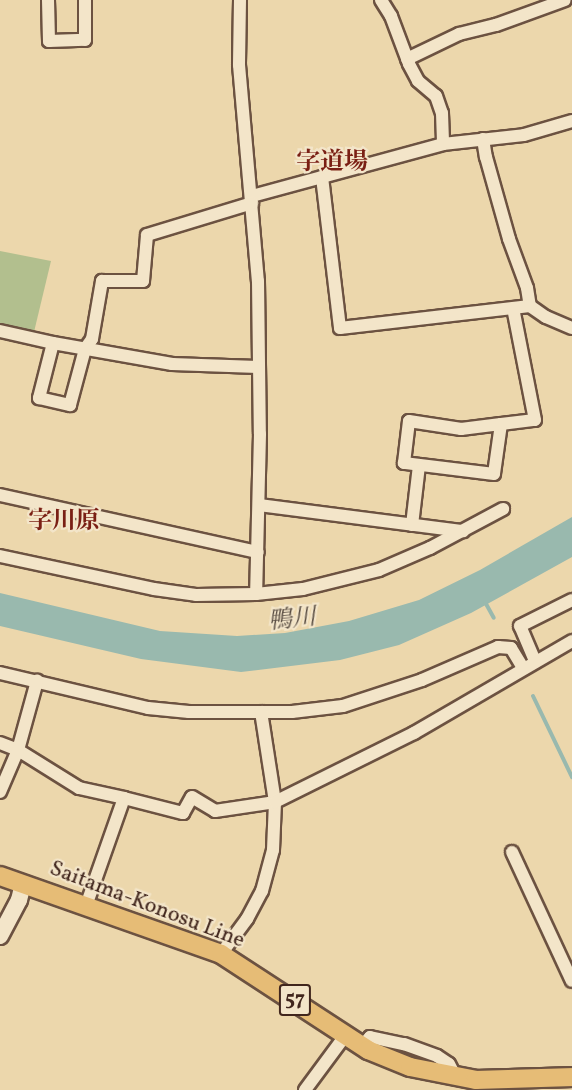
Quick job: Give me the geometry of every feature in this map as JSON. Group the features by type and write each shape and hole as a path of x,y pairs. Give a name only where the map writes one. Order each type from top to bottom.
{"main road":[{"name":"Saitama-Konosu Line","path":"0,876 221,954 264,980 345,1036 410,1067 503,1086 572,1077"}],"street":[{"path":"48,0 49,41 85,40 85,0"},
{"path":"240,0 239,65 258,281 260,434 256,594"},
{"path":"381,0 391,16 418,81 436,96 442,113 443,144"},
{"path":"407,59 459,34 496,26 565,0"},
{"path":"52,344 39,398 70,405 86,349 92,339 102,281 143,281 147,235 322,177 443,144 524,135 572,121"},
{"path":"483,139 509,239 527,288 530,306"},
{"path":"322,177 340,328 530,306 546,317 572,328"},
{"path":"501,424 494,474 404,464 409,421 460,429 501,424 535,420 530,404 513,308"},
{"path":"0,331 52,344 172,364 258,367"},
{"path":"412,525 419,465"},
{"path":"0,495 258,552"},
{"path":"259,505 463,531"},
{"path":"0,556 154,589 196,595 256,594 303,589 379,570 430,548 503,509"},
{"path":"535,661 520,626 572,600"},
{"path":"0,743 18,750 79,788 183,813 192,797 215,811 275,802 414,733 572,641"},
{"path":"0,673 88,696 148,708 189,712 292,712 343,706 422,680 498,647 511,648 523,668"},
{"path":"0,792 18,750 37,681"},
{"path":"221,954 247,919 262,891 273,850 275,802 261,712"},
{"path":"86,906 124,798"},
{"path":"512,852 572,981"},
{"path":"0,936 19,900 23,884"},
{"path":"305,1090 345,1036"}],"green space":[{"path":"0,251 51,261 34,332 0,324"}],"water":[{"path":"572,517 572,557 471,613 399,645 340,660 241,672 141,659 0,626 0,593 160,631 237,636 285,633 349,621 419,600 480,570"}],"waterway":[{"path":"485,602 494,618"},
{"path":"533,696 572,777"}],"district":[{"name":"字道場","path":"332,164"},
{"name":"字川原","path":"64,523"}],"water label":[{"name":"鴨川","path":"292,621"}]}
